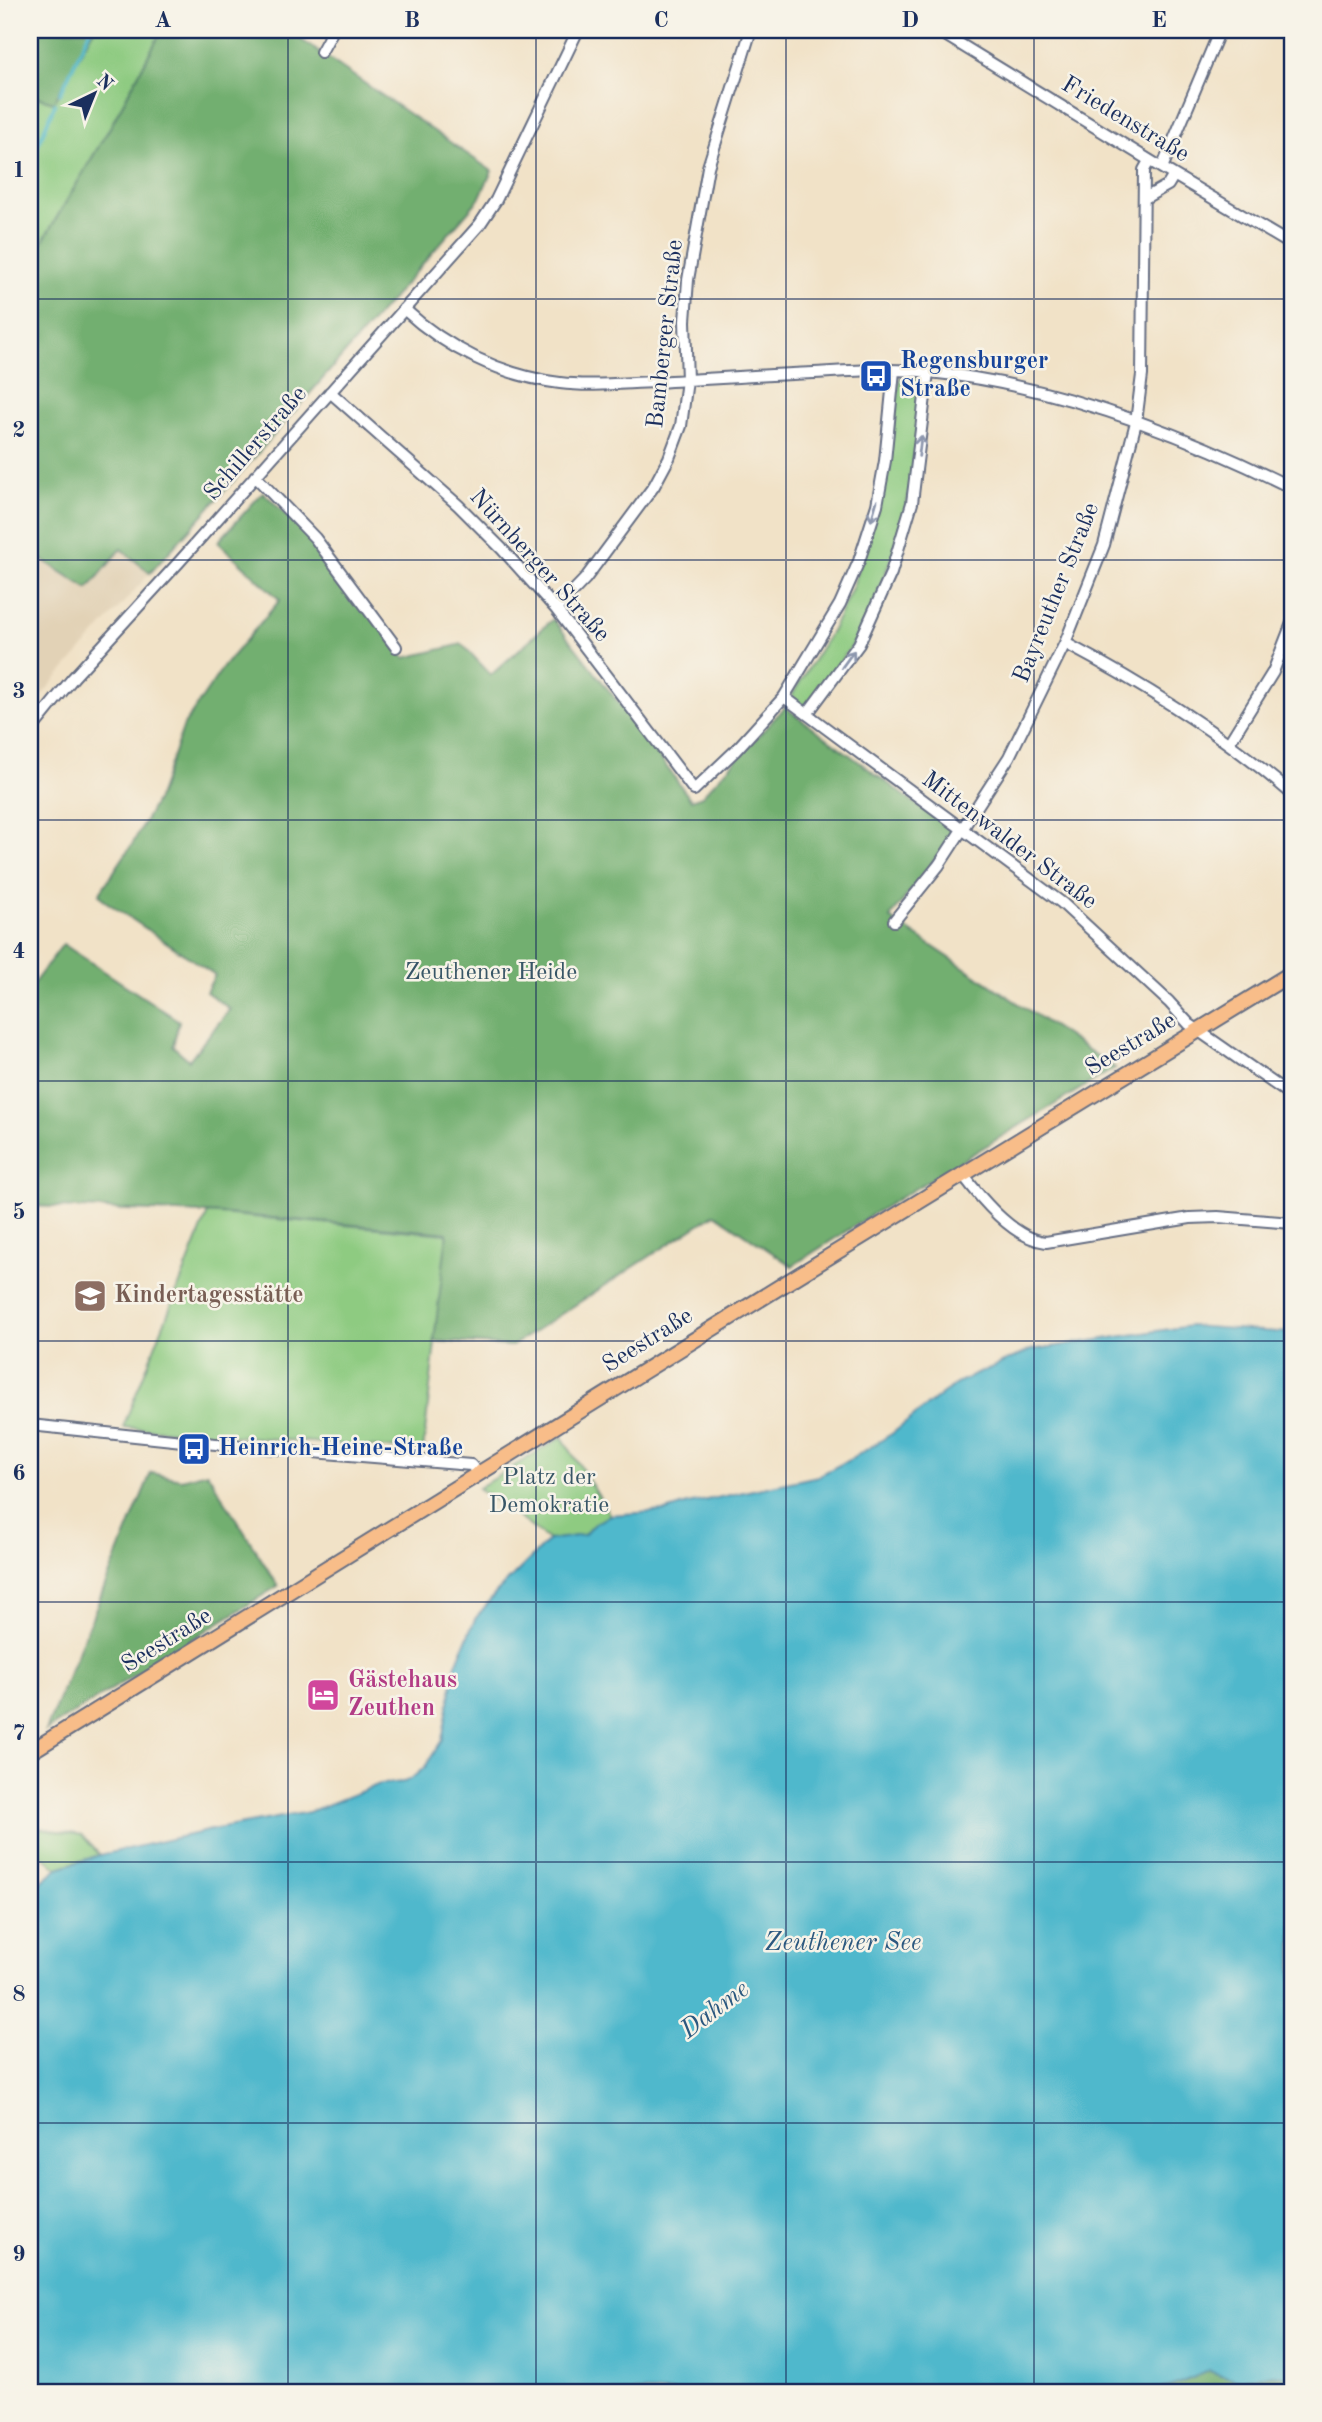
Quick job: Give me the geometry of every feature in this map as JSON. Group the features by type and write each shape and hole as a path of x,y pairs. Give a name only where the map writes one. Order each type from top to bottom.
{"main road":[{"name":"Seestraße","path":"30,1752 1292,973"}],"street":[{"path":"321,52 333,30"},
{"name":"Schillerstraße","path":"30,730 73,678 480,224 496,200 578,30"},
{"name":"Bamberger Straße","path":"556,609 596,567 654,486 669,458 681,426 687,380 685,321 688,281 708,167 751,30"},
{"name":"Friedenstraße","path":"937,30 1149,161 1292,245"},
{"path":"1162,168 1220,30"},
{"name":"Bayreuther Straße","path":"894,921 939,865 1012,753 1065,643 1104,545 1136,422 1142,375 1144,170 1149,161"},
{"path":"1144,198 1168,185 1174,175"},
{"path":"404,309 441,338 485,362 560,383 584,385 844,371 928,372 977,380 1045,394 1136,422 1201,446 1292,488"},
{"path":"784,697 840,604 867,537 877,505 885,461 894,371"},
{"path":"807,714 859,644 891,573 912,503 928,372"},
{"name":"Nürnberger Straße","path":"330,392 458,505 502,549 556,609 694,790 735,751 784,697"},
{"path":"255,476 311,533 358,592 396,647"},
{"path":"1229,743 1273,671 1292,623"},
{"path":"1065,643 1154,692 1229,743 1292,794"},
{"name":"Mittenwalder Straße","path":"784,697 1062,903 1198,1031 1292,1096"},
{"path":"964,1176 990,1206 1032,1241 1046,1242 1190,1218 1292,1223"},
{"path":"30,1425 192,1442 471,1465 478,1473"}],"shaded area":[{"path":"121,548 150,573 30,708 30,552 88,589"}],"green space":[{"path":"30,30 93,30 54,102 37,97 30,110"},
{"path":"93,30 162,30 112,124 30,263 30,110 37,97 54,102"},
{"path":"162,30 287,30 492,171 479,199 150,573 121,549 88,589 30,552 30,263 112,124"},
{"path":"900,377 923,378 913,473 904,518 874,603 854,643 806,706 797,702 792,695 832,630 853,586 887,470"},
{"name":"Zeuthener Heide","path":"263,492 303,531 405,658 462,644 491,675 553,619 691,800 702,796 785,707 955,833 890,918 1115,1068 792,1266 715,1214 512,1346 434,1341 447,1233 226,1214 30,1206 30,988 63,944 179,1021 173,1046 189,1060 230,1009 206,992 215,975 105,901 99,894 133,843 158,797 184,725 223,667 280,600 218,542"},
{"path":"208,1213 447,1234 423,1451 123,1427"},
{"name":"Platz der Demokratie","path":"562,1437 610,1515 593,1525 584,1535 549,1540 478,1488"},
{"path":"207,1472 278,1586 46,1730 151,1473 181,1479"},
{"path":"30,1822 35,1827 82,1835 100,1855 58,1868 30,1847"},
{"path":"1209,2371 1238,2380 1274,2374 1292,2378 1292,2392 1140,2392 1170,2387"}],"water":[{"name":"Zeuthener See","path":"1190,1326 1292,1333 1292,2378 1274,2374 1238,2380 1209,2371 1170,2387 1140,2392 30,2392 30,1891 58,1868 100,1855 309,1812 380,1784 404,1782 412,1778 425,1767 442,1740 456,1664 475,1619 496,1593 549,1540 584,1535 593,1525 610,1515 666,1511 818,1476 893,1433 961,1381 1031,1350"}],"waterway":[{"path":"60,94 90,30"},
{"path":"30,164 55,104"}],"place":[{"name":"Regensburger Straße","path":"876,376"},
{"name":"Kindertagesstätte","path":"90,1296"},
{"name":"Heinrich-Heine-Straße","path":"194,1449"},
{"name":"Gästehaus Zeuthen","path":"323,1695"}],"water label":[{"name":"Dahme","path":"715,2010"}]}
